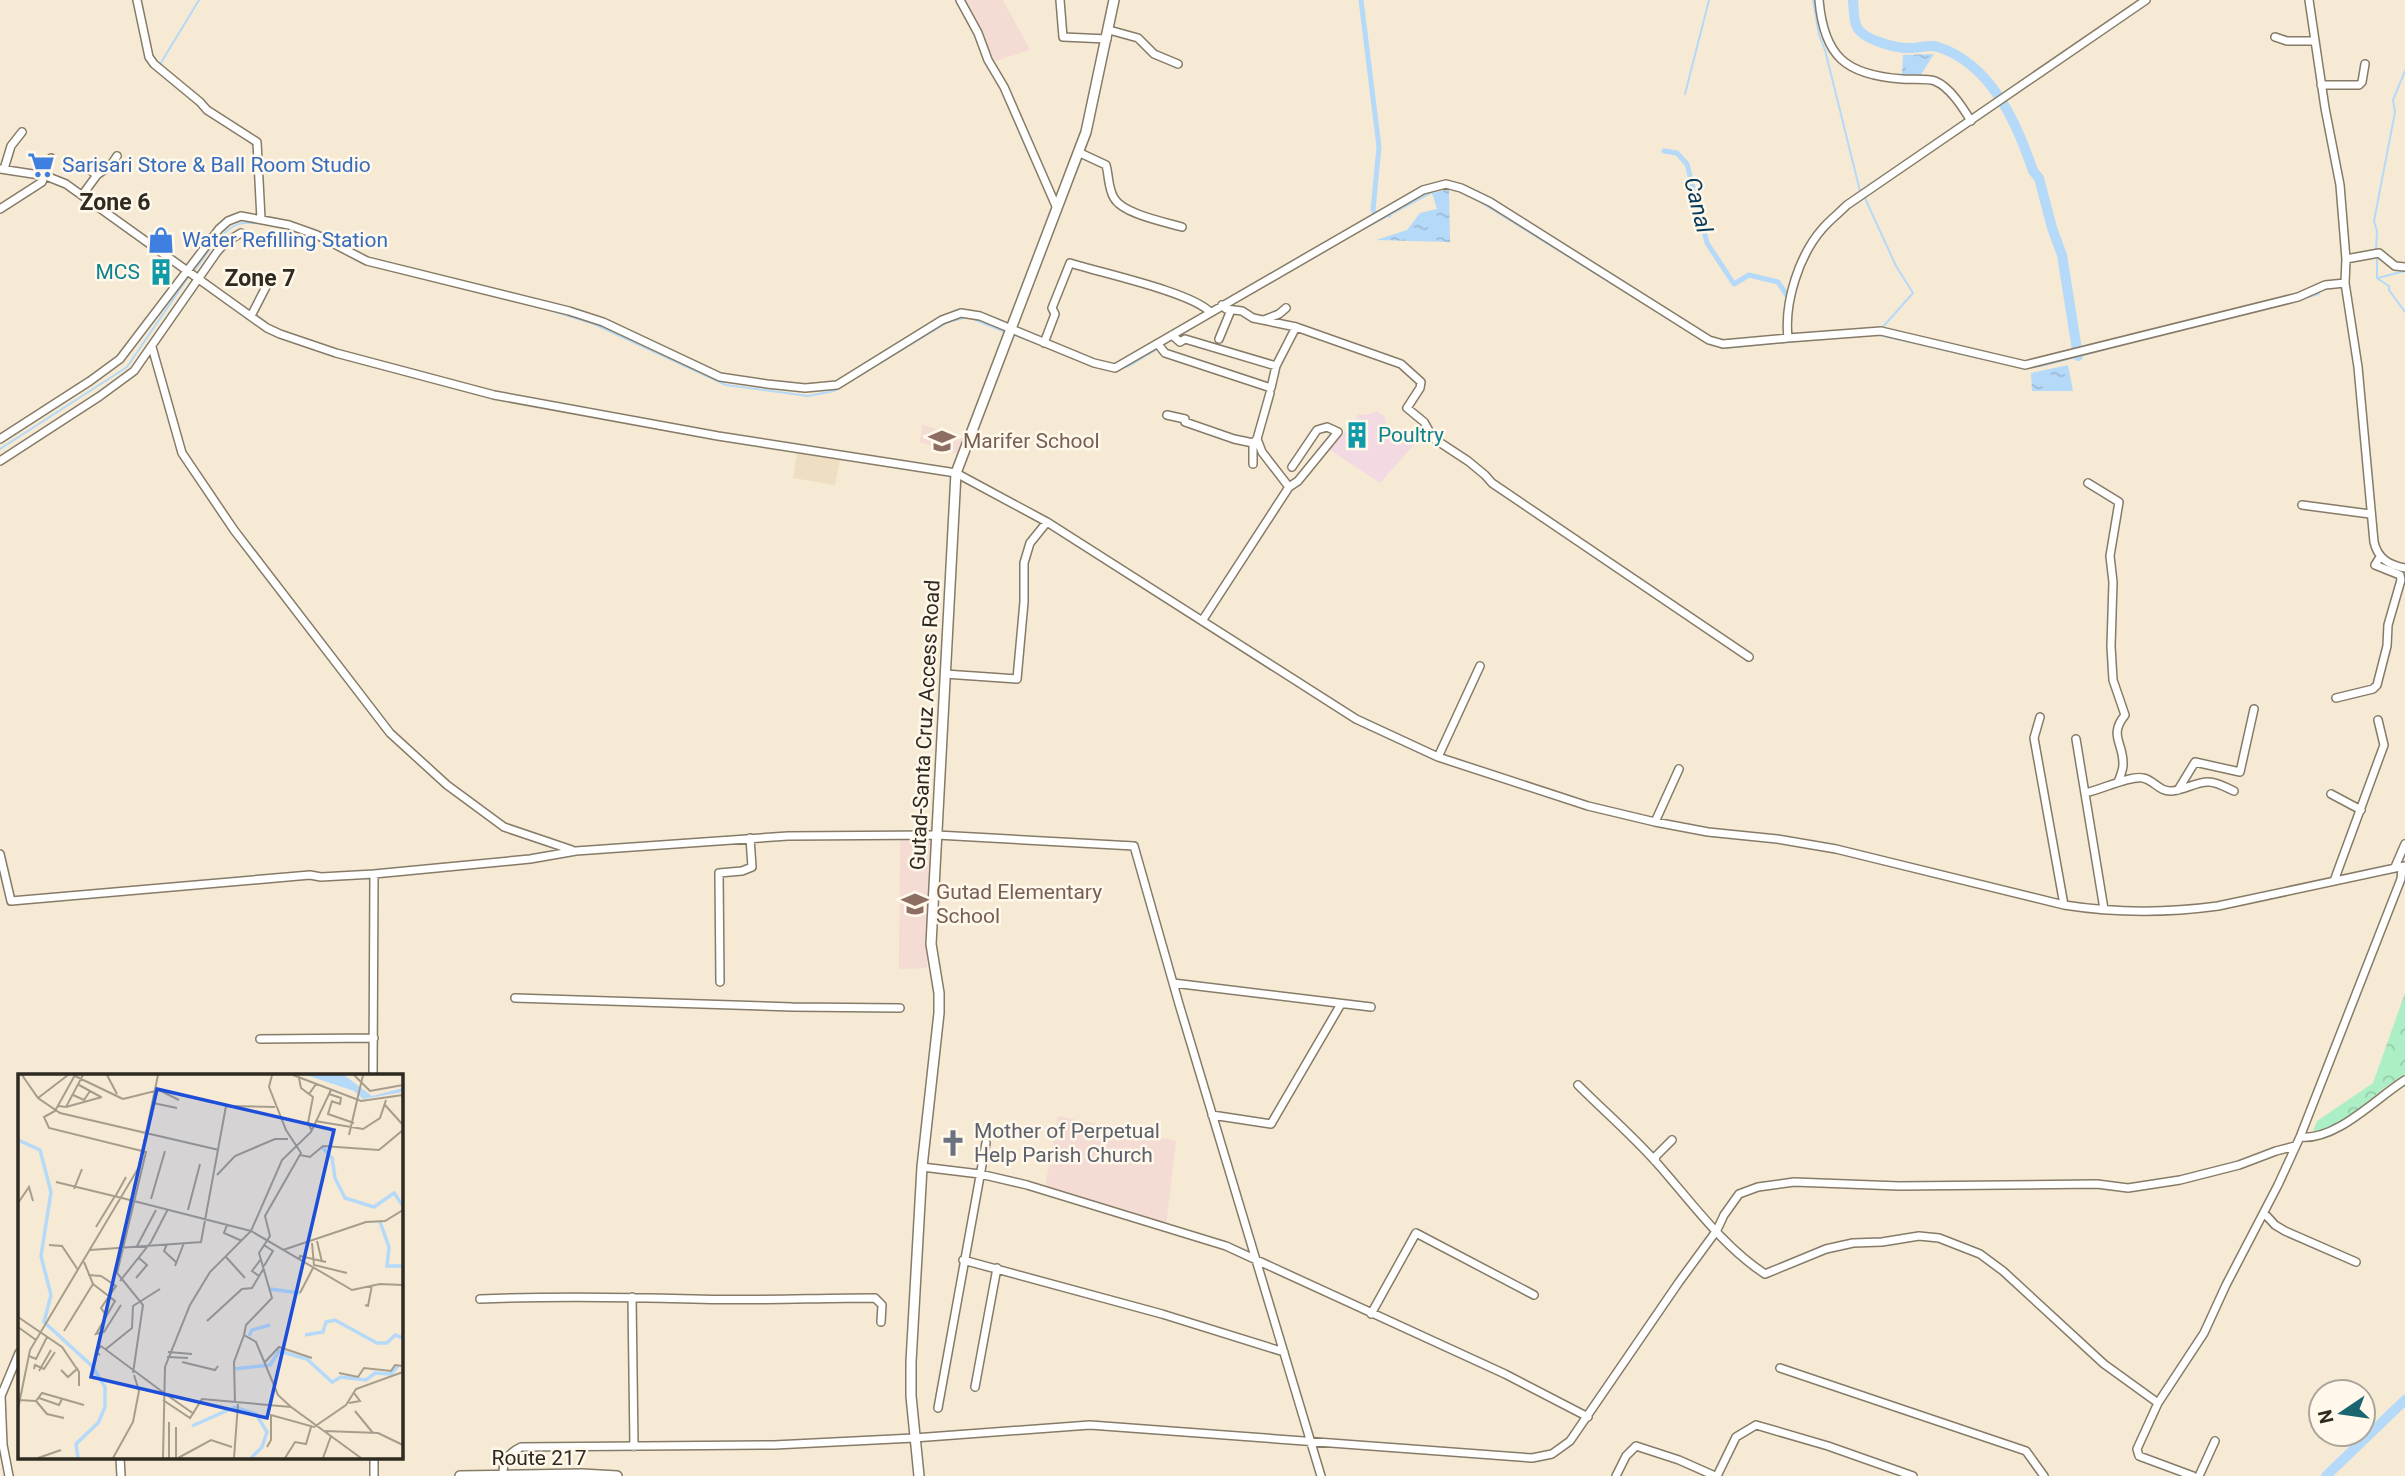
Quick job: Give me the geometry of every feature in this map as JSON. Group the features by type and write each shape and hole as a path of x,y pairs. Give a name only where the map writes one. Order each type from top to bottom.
{"main road":[{"name":"Gutad-Santa Cruz Access Road","path":"919,1476 914,1438 911,1362 922,1167 939,1013 939,993 931,944 956,473 1089,122 1114,0"},
{"name":"Route 217","path":"460,1476 617,1476"}],"street":[{"path":"137,0 149,57 156,67 218,119 257,142 261,219"},
{"path":"960,0 1004,87 1056,206"},
{"path":"1060,0 1060,32 1063,37 1108,34 1138,37 1154,54 1178,64"},
{"path":"1819,0 1825,38 1844,63 1872,76 1935,81 1958,99 1971,121"},
{"path":"1788,338 1792,292 1804,259 1821,230 1847,205 1906,162 1971,121 2146,0"},
{"path":"2309,0 2321,85 2340,184 2346,259 2345,283 2358,368 2374,542 2380,556 2392,565 2405,568"},
{"path":"2275,37 2287,41 2314,41"},
{"path":"2321,85 2359,85 2365,64"},
{"path":"22,132 11,146 2,169 46,176 83,194 192,275 280,334 336,353 494,396 718,436 956,473 1047,523 1356,719 1438,757 1588,806 1708,832 1777,839 1836,849 2064,905 2104,909 2188,910 2401,867"},
{"path":"1078,152 1106,165 1109,186 1117,203 1140,215 1182,227"},
{"path":"83,194 97,175 111,165 117,156"},
{"path":"0,209 35,188 46,176 51,158"},
{"path":"84,166 97,175"},
{"path":"0,461 134,371 152,347 178,305 192,275 228,221 241,216 289,225 317,234 367,261 569,311 603,322 720,377 805,388 837,385 942,320 961,313 980,316 1094,363 1115,368 1423,190 1446,184 1461,187 1490,202 1709,340 1723,344 1881,331 2025,365 2298,297 2325,285 2345,283"},
{"path":"0,439 120,359 192,275 226,242 241,233"},
{"path":"2346,259 2379,253 2395,266 2405,267"},
{"path":"1044,343 1055,314 1052,308 1070,263 1200,303 1210,312"},
{"path":"251,316 268,283"},
{"path":"1222,305 1226,309 1242,311 1253,318 1296,327 1401,364 1421,382 1407,408 1424,422 1433,438 1485,475 1492,483 1749,657"},
{"path":"1263,320 1286,308"},
{"path":"1219,339 1231,310"},
{"path":"1158,344 1165,353 1271,388 1276,366 1296,327"},
{"path":"1172,335 1180,342 1185,339 1276,366"},
{"path":"152,347 182,453 234,530 390,733 447,785 504,827 576,851"},
{"path":"1253,464 1254,447 1270,393"},
{"path":"1167,415 1185,419 1185,422 1234,439 1254,443 1257,439"},
{"path":"1202,621 1289,487 1298,481 1324,452 1338,432 1327,427 1317,430 1292,467"},
{"path":"1257,439 1262,452 1289,487"},
{"path":"2088,483 2119,502 2110,556 2113,582 2113,680 2125,715 2119,721 2116,732 2123,764 2118,782"},
{"path":"2302,505 2370,514"},
{"path":"945,674 1017,679 1024,601 1024,563 1030,543 1047,523"},
{"path":"2336,698 2373,689 2377,685 2387,646 2388,625 2401,580 2400,575 2375,565 2380,556"},
{"path":"1438,757 1480,666"},
{"path":"2177,790 2195,762 2240,772 2254,709"},
{"path":"2040,717 2034,738 2064,905"},
{"path":"2333,881 2384,745 2378,720"},
{"path":"2076,739 2104,909"},
{"path":"1655,822 1679,769"},
{"path":"2085,793 2118,782 2144,778 2164,791 2207,781 2234,791"},
{"path":"2331,794 2361,810"},
{"path":"0,854 11,901 310,875 333,877 374,874 530,859 576,851 750,838 937,835 1134,846 1321,1476"},
{"path":"720,982 719,873 742,871 752,867 750,838"},
{"path":"2193,1476 2139,1456 2137,1449 2158,1403 2204,1333 2300,1137 2401,879 2405,844"},
{"path":"373,1074 374,874"},
{"path":"1173,983 1371,1007"},
{"path":"515,998 900,1008"},
{"path":"1212,1115 1271,1124 1341,1004"},
{"path":"260,1039 374,1038"},
{"path":"2300,1137 2314,1138 2340,1127 2405,1080"},
{"path":"1578,1085 1655,1161 1750,1264 1765,1274 1826,1249 1853,1243 1919,1236 1939,1238 1980,1255 2003,1271 2104,1364 2158,1403"},
{"path":"1655,1161 1656,1156 1672,1140"},
{"path":"938,1408 986,1143"},
{"path":"503,1475 502,1467 511,1452 521,1447 774,1445 1090,1425 1532,1458 1552,1454 1570,1441 1717,1230 1724,1215 1739,1195 1758,1187 1794,1182 1899,1186 2097,1184 2128,1188 2180,1180 2292,1149"},
{"path":"922,1167 980,1174 1027,1185 1226,1246 1505,1374 1588,1417"},
{"path":"2264,1213 2285,1231 2356,1262"},
{"path":"1371,1314 1416,1233 1534,1296"},
{"path":"963,1260 1162,1314 1284,1352"},
{"path":"975,1387 997,1268"},
{"path":"480,1299 555,1296 875,1298 882,1305 881,1322"},
{"path":"632,1297 634,1447"},
{"path":"9,1476 1,1396 18,1355"},
{"path":"1780,1368 2026,1451 2044,1476"},
{"path":"1616,1476 1626,1456 1636,1446 1716,1476 1736,1437 1756,1425 1913,1476"},
{"path":"2199,1476 2216,1441"},
{"path":"120,1458 121,1476"},
{"path":"374,1458 374,1476"},
{"path":"1883,1476 1885,1466"}],"shaded area":[{"path":"962,0 1003,0 1030,50 995,61"},
{"name":"Poultry","path":"1377,411 1385,417 1386,424 1396,435 1420,438 1380,483 1324,446 1329,440 1333,446 1350,426 1353,427 1358,414 1366,415"},
{"name":"Marifer School","path":"922,424 964,439 958,454 920,442"},
{"path":"797,453 840,460 835,485 793,478"},
{"name":"Gutad Elementary School","path":"900,839 933,839 927,968 899,969"},
{"path":"1058,1116 1176,1141 1166,1226 1045,1187"}],"green space":[{"path":"2405,993 2405,1074 2338,1125 2311,1136 2317,1121 2373,1083"}],"water":[{"path":"1934,54 1920,76 1902,74 1903,55"},
{"path":"1449,189 1450,242 1376,240 1407,230 1420,213 1437,209 1432,193"},
{"path":"2068,365 2073,391 2032,391 2031,373"}],"waterway":[{"path":"133,0 136,11"},
{"path":"159,66 199,0"},
{"path":"1361,0 1379,147 1373,210 1375,214 1386,210 1389,215"},
{"path":"1685,94 1709,0"},
{"path":"1813,0 1819,35 1860,191"},
{"path":"1853,0 1856,24 1866,36 1898,47 1935,46 1957,55 1973,67 1999,97 2019,134 2033,171 2039,178 2062,255 2078,356"},
{"path":"2376,250 2377,231 2374,221 2395,112 2393,100 2405,71"},
{"path":"168,80 177,87"},
{"path":"210,116 238,134"},
{"path":"245,138 254,146"},
{"name":"Canal","path":"1664,151 1677,153 1687,164 1707,243 1734,284 1749,275 1778,282 1788,297"},
{"path":"1361,230 1436,190"},
{"path":"1864,196 1896,266 1913,293 1882,328"},
{"path":"1474,198 1627,293"},
{"path":"193,272 222,235 234,226 249,223 269,225 305,234"},
{"path":"1264,286 1335,245"},
{"path":"2377,255 2377,278"},
{"path":"2378,278 2405,271"},
{"path":"0,449 127,367 189,276"},
{"path":"2378,279 2389,286 2405,312"},
{"path":"2304,298 2319,294"},
{"path":"540,307 594,324 726,385 808,396 834,391 948,322 968,317 1005,332"},
{"path":"1178,336 1189,330"},
{"path":"1014,335 1049,348"},
{"path":"1879,335 2010,365"},
{"path":"1163,345 1173,339"},
{"path":"1713,345 1725,348 1808,340"},
{"path":"1121,368 1159,348"},
{"path":"2030,367 2106,349"},
{"path":"2326,1476 2405,1400"}],"place":[{"name":"Sarisari Store & Ball Room Studio","path":"41,165"},
{"name":"Water Refilling Station","path":"161,240"},
{"name":"MCS","path":"161,272"},
{"name":"Poultry","path":"1357,435"},
{"name":"Marifer School","path":"942,441"},
{"name":"Gutad Elementary School","path":"915,904"},
{"name":"Mother of Perpetual Help Parish Church","path":"953,1143"}],"district":[{"name":"Zone 6","path":"115,202"},
{"name":"Zone 7","path":"260,278"}]}
